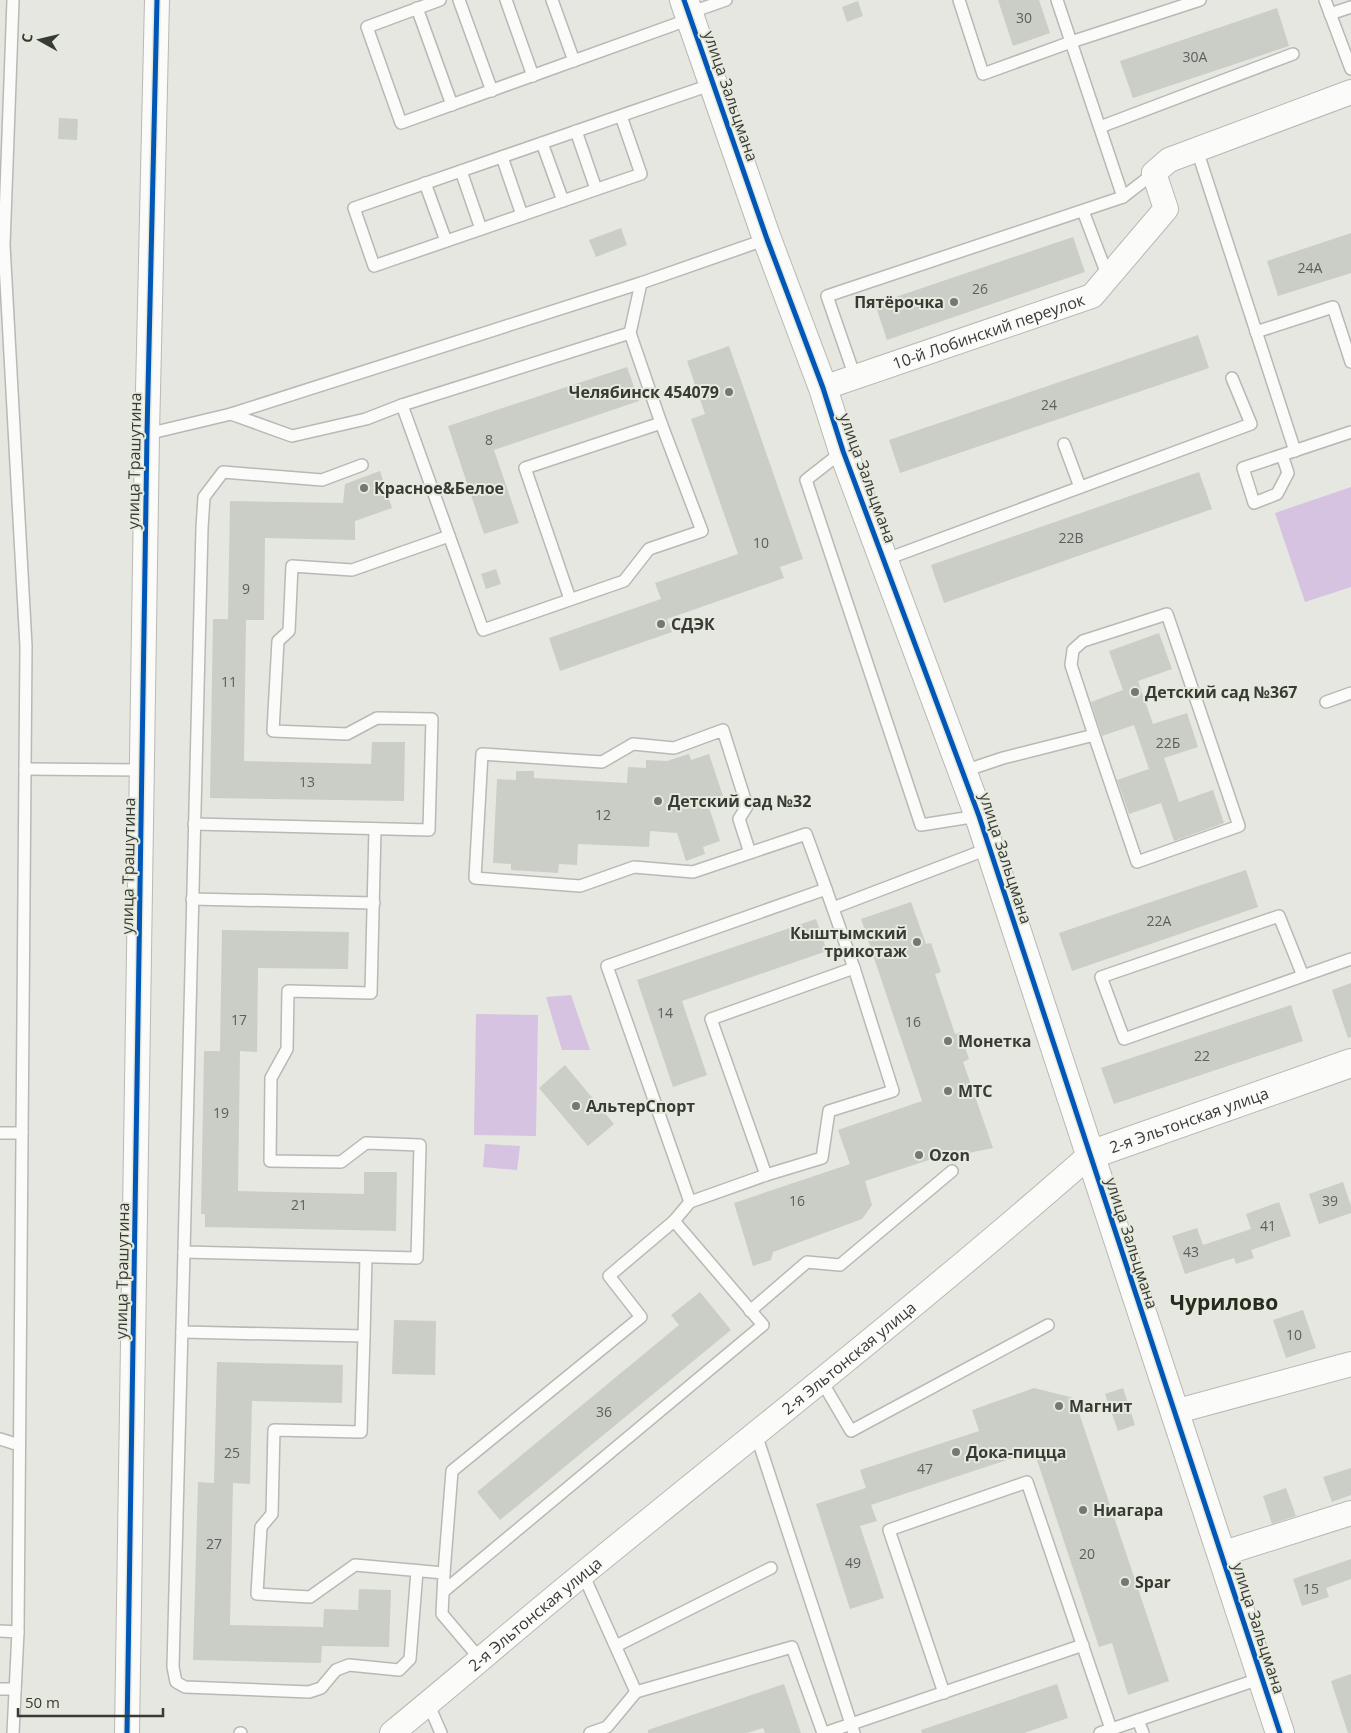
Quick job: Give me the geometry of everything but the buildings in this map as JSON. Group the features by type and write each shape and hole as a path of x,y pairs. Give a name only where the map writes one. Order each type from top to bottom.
{"street":[{"name":"улица Трашутина","path":"127,1733 147,434 157,0"},
{"name":"улица Зальцмана","path":"688,11 766,239 823,388 843,451 964,772 1280,1733"},
{"path":"1154,173 1170,160 1351,92"},
{"name":"10-й Лобинский переулок","path":"823,388 1092,296 1166,209 1154,173"},
{"name":"2-я Эльтонская улица","path":"392,1733 1038,1201 1090,1155 1351,1063"},
{"path":"1174,1412 1351,1364"},
{"path":"1221,1554 1351,1513"}],"lane":[{"path":"13,0 2,245 26,646 18,1632 13,1733"},
{"path":"440,0 367,27 401,123 574,61 688,11 726,0"},
{"path":"459,0 492,90"},
{"path":"506,0 533,76"},
{"path":"552,0 574,61"},
{"path":"960,0 983,74 1183,3 1200,0"},
{"path":"1057,0 1124,197"},
{"path":"1326,0 1351,69"},
{"path":"1330,14 1351,6"},
{"path":"417,8 452,105"},
{"path":"1100,127 1294,54"},
{"path":"621,116 641,174 374,266 354,208 425,183 714,84"},
{"path":"576,131 596,189"},
{"path":"542,143 562,201"},
{"path":"1197,150 1295,451"},
{"path":"502,157 522,215"},
{"path":"461,171 481,229"},
{"path":"855,377 827,296 1124,197 1154,173"},
{"path":"425,183 446,241"},
{"path":"1083,211 1108,277"},
{"path":"147,434 230,414 641,283 766,239"},
{"path":"402,406 483,630 624,580 648,549 702,531 661,423 630,333 641,283"},
{"path":"1256,332 1333,307 1351,362"},
{"path":"230,414 292,436 366,419 630,333"},
{"path":"884,560 1251,424 1232,378"},
{"path":"570,599 525,468 661,423"},
{"path":"1282,455 1288,473 1277,494 1254,504 1243,468 1282,455 1295,451 1351,432"},
{"path":"1064,444 1080,487"},
{"path":"843,451 806,480 921,824 979,816"},
{"path":"362,465 322,480 223,472 204,497 173,1667 176,1682 186,1687 309,1692 321,1688 336,1670 349,1665 399,1670 410,1659 417,1571"},
{"path":"194,824 429,830 432,719 377,718 347,734 273,731 278,640 289,631 292,566 352,570 449,536"},
{"path":"1167,614 1239,826 1137,862 1094,735 1071,665 1073,650 1083,641 1167,614"},
{"path":"1326,702 1351,693"},
{"path":"481,1660 442,1614 452,1471 641,1317 609,1276 674,1221 690,1202 766,1175 822,1158 829,1111 893,1091 854,968 806,834 750,853 693,872 634,867 580,886 475,878 482,754 602,762 633,744 674,748 723,730 747,806 739,820 750,853"},
{"path":"964,772 1003,758 1094,735"},
{"path":"25,769 142,770"},
{"path":"184,1252 417,1258 420,1145 366,1143 341,1162 270,1161 271,1078 287,1049 288,991 371,993 375,829"},
{"path":"833,908 990,848"},
{"path":"690,1202 607,966 826,889"},
{"path":"192,899 374,904"},
{"path":"1303,976 1279,916 1101,977 1124,1039 1303,976 1351,959"},
{"path":"766,1175 711,1019 854,968"},
{"path":"0,1133 22,1133"},
{"path":"750,1311 807,1262 840,1265 952,1170"},
{"path":"444,1591 763,1326 674,1221"},
{"path":"366,1257 361,1432 274,1430 272,1514 261,1527 257,1594 310,1597 355,1565 444,1573"},
{"path":"821,1380 851,1431 1048,1325"},
{"path":"182,1332 364,1336"},
{"path":"756,1434 853,1729"},
{"path":"0,1438 19,1445"},
{"path":"944,1693 889,1530 1027,1482 1083,1645 1105,1731 1262,1678"},
{"path":"616,1646 771,1568"},
{"path":"583,1574 636,1692"},
{"path":"0,1631 18,1632"},
{"path":"590,1733 607,1727 636,1692 792,1646 824,1733 853,1729 944,1693 1083,1645"},
{"path":"0,1689 15,1689"},
{"path":"428,1704 441,1733"},
{"path":"1138,1720 1142,1733"}],"shaded area":[{"path":"1351,487 1351,587 1305,602 1275,513"},
{"path":"571,995 590,1050 562,1050 546,997"},
{"path":"476,1014 538,1015 536,1136 474,1135"},
{"path":"485,1144 520,1146 517,1170 483,1167"}],"cycle path":[{"path":"127,1733 147,434 157,0"},
{"path":"684,0 767,239 823,388 843,451 979,816 1280,1733"}],"place":[{"name":"Пятёрочка","path":"954,302"},
{"name":"Челябинск 454079","path":"729,392"},
{"name":"Красное&Белое","path":"364,488"},
{"name":"СДЭК","path":"661,624"},
{"name":"Детский сад №367","path":"1135,692"},
{"name":"Детский сад №32","path":"658,801"},
{"name":"Кыштымский трикотаж","path":"917,942"},
{"name":"Монетка","path":"948,1041"},
{"name":"МТС","path":"948,1091"},
{"name":"АльтерСпорт","path":"576,1106"},
{"name":"Ozon","path":"919,1155"},
{"name":"Магнит","path":"1059,1406"},
{"name":"Дока-пицца","path":"956,1452"},
{"name":"Ниагара","path":"1083,1510"},
{"name":"Spar","path":"1125,1582"}],"district":[{"name":"Чурилово","path":"1224,1302"}]}
